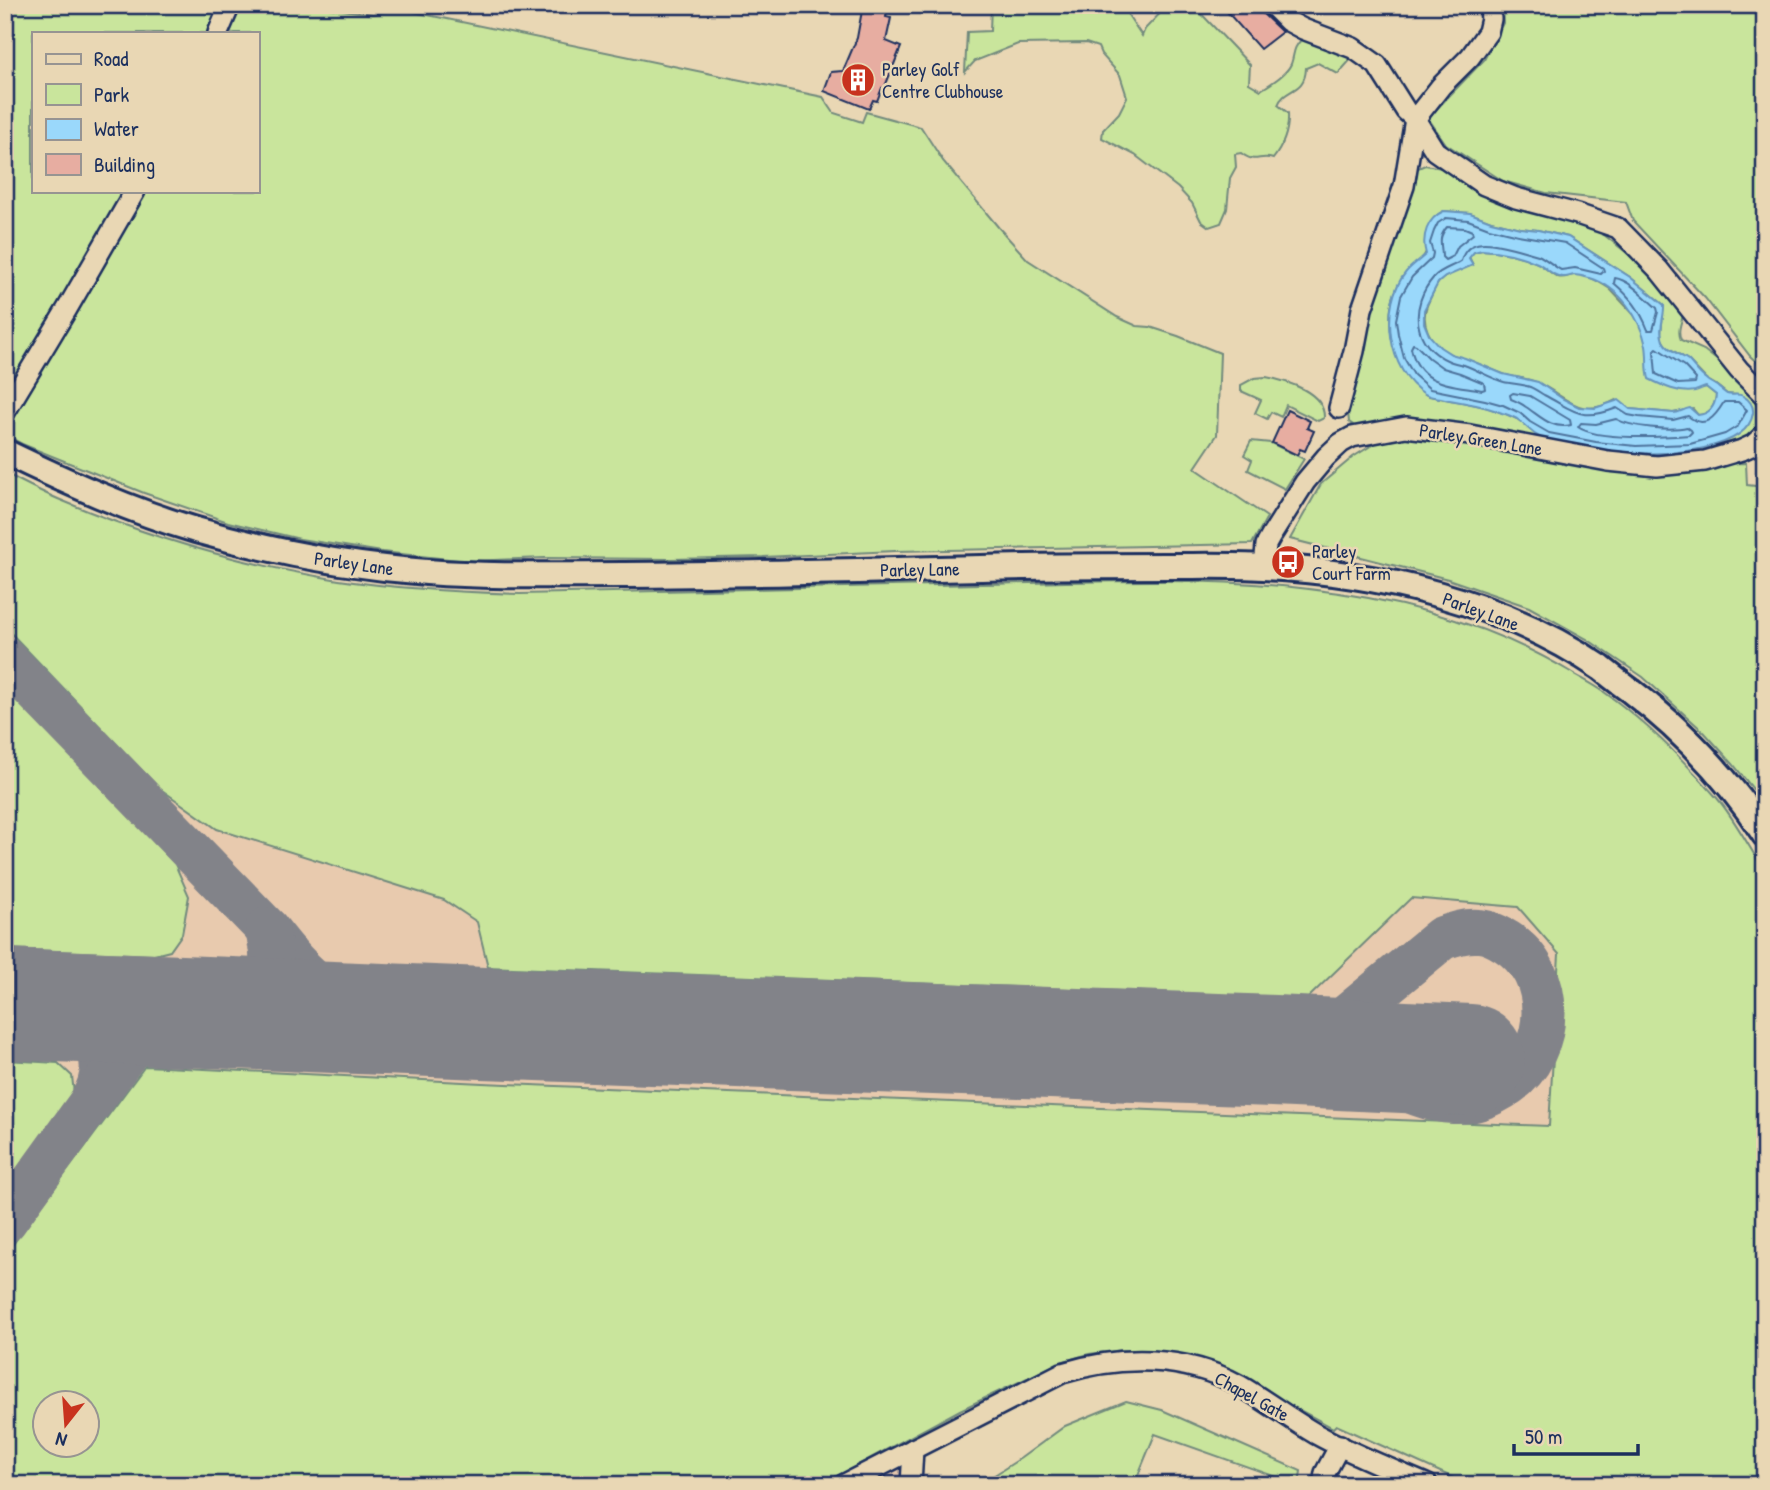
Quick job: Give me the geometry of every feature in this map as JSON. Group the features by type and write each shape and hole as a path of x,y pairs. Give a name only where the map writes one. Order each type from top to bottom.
{"main road":[{"name":"Parley Lane","path":"5,452 121,503 192,529 321,559 428,572 650,575 1065,566 1264,567 1387,582 1504,617 1559,643 1600,668 1689,740 1753,815 1765,835"}],"street":[{"path":"218,32 230,5"},
{"path":"1272,5 1288,21 1353,48 1377,65 1435,151 1483,185 1516,198 1618,228 1660,270 1739,370 1765,396"},
{"path":"1339,408 1362,309 1404,186 1415,119 1441,86 1470,57 1488,32 1491,19 1488,5"},
{"path":"5,412 134,192"},
{"name":"Parley Green Lane","path":"1264,567 1266,545 1305,482 1326,457 1352,437 1405,427 1471,435 1608,461 1657,466 1705,461 1753,445 1765,434"},
{"name":"Chapel Gate","path":"843,1485 1062,1373 1083,1366 1137,1360 1200,1368 1237,1384 1318,1435 1429,1485"},
{"path":"1323,1485 1325,1473 1340,1445"},
{"path":"911,1485 913,1449"}],"shaded area":[{"path":"5,473 61,501 186,545 280,569 340,580 448,591 520,594 1159,581 1270,585 1386,601 1455,619 1503,637 1543,655 1602,690 1674,751 1720,801 1765,872 1765,1467 1755,1485 1475,1485 1458,1480 1336,1425 1333,1428 1207,1362 1154,1351 1123,1350 1089,1354 1061,1362 960,1410 904,1441 901,1485 5,1485"}],"green space":[{"path":"5,5 305,5 373,14 399,9 823,97 834,113 862,122 866,112 921,127 943,161 1028,260 1117,317 1137,326 1150,327 1178,336 1220,353 1217,435 1195,468 1267,517 1252,544 895,551 671,559 545,558 468,561 382,552 300,539 228,522 144,493 5,435"},
{"path":"991,5 1129,5 1126,12 1142,36 1145,29 1168,5 1193,5 1250,65 1249,83 1261,90 1289,68 1295,48 1302,39 1318,39 1353,57 1338,74 1318,63 1306,68 1299,86 1285,95 1278,105 1288,113 1288,119 1285,138 1277,154 1273,159 1254,159 1241,153 1235,154 1236,167 1230,178 1227,209 1221,223 1209,227 1201,221 1192,203 1178,188 1135,155 1102,138 1103,130 1119,113 1127,97 1120,75 1098,47 1086,43 1018,44 975,61 965,72 967,32 990,31"},
{"path":"1502,5 1765,5 1765,370 1750,356 1705,298 1633,221 1626,202 1546,193 1503,181 1446,144 1428,118 1484,60 1503,23"},
{"path":"1425,165 1447,169 1492,199 1599,231 1641,264 1670,296 1683,315 1679,331 1681,340 1704,350 1733,373 1763,403 1763,425 1727,450 1654,461 1462,424 1356,427 1349,422 1347,403 1364,335 1416,169","holes":["1444,211 1470,213 1491,221 1568,237 1630,277 1664,305 1661,333 1666,346 1688,360 1706,379 1727,394 1739,395 1707,447 1671,453 1636,453 1548,440 1517,419 1476,405 1430,396 1415,386 1406,375 1394,348 1390,319 1395,293 1405,275 1425,254 1430,227 1436,216"]},
{"path":"1482,250 1529,260 1558,277 1588,277 1610,289 1702,388 1706,387 1716,395 1711,409 1698,415 1693,409 1673,413 1630,409 1616,400 1603,406 1583,407 1534,381 1506,375 1443,350 1428,332 1425,317 1429,301 1442,279 1473,265 1469,257"},
{"path":"1266,377 1284,381 1312,395 1323,409 1324,418 1318,421 1286,405 1281,417 1271,412 1267,419 1255,413 1261,400 1241,391 1241,385 1254,378"},
{"path":"1419,435 1711,464 1746,463 1747,485 1765,487 1765,804 1704,732 1643,677 1587,639 1529,607 1448,579 1290,539 1321,484 1353,457 1382,439"},
{"path":"1251,441 1271,443 1304,459 1285,489 1248,470 1252,460 1244,455"},
{"path":"5,473 48,495 96,514 199,549 304,574 384,586 520,594 1056,582 1207,582 1282,586 1357,596 1430,612 1501,637 1595,686 1649,728 1724,806 1765,872 1765,1467 1755,1485 1475,1485 1458,1480 1336,1425 1333,1428 1207,1362 1154,1351 1123,1350 1089,1354 1061,1362 960,1410 821,1485 5,1485 5,1255 145,1066 482,1083 1549,1126 1559,954 1518,907 1411,898 1308,998 488,967 477,922 444,900 217,829 159,788 5,627"},
{"path":"5,686 175,864 189,896 182,934 170,951 154,955 5,949"},
{"path":"5,1060 58,1063 72,1076 74,1094 5,1185"},
{"path":"1126,1401 1162,1410 1301,1471 1299,1485 1155,1434 1134,1485 979,1485 1065,1426"}],"water":[{"path":"1444,211 1470,213 1491,221 1568,237 1630,277 1664,305 1661,332 1667,347 1688,360 1703,377 1726,394 1741,395 1749,401 1753,413 1748,426 1737,436 1704,448 1666,453 1614,451 1547,440 1517,419 1495,410 1425,394 1412,384 1402,370 1391,337 1390,319 1398,286 1406,272 1426,254 1425,235 1433,218","holes":["1482,250 1509,254 1538,263 1560,277 1574,275 1590,278 1610,288 1627,304 1639,324 1646,346 1649,379 1665,387 1683,391 1706,387 1716,395 1711,409 1698,415 1690,408 1673,413 1630,409 1619,400 1595,408 1579,407 1538,382 1503,374 1451,354 1440,347 1429,335 1424,323 1424,310 1438,283 1445,277 1473,265 1469,258 1474,252"]}],"building":[{"name":"Parley Golf Centre Clubhouse","path":"863,5 888,5 886,17 891,18 886,41 901,47 884,89 882,88 877,101 873,100 869,109 824,91 831,72 843,71 857,38"},
{"path":"1221,5 1260,5 1263,14 1282,32 1260,49"},
{"path":"1287,410 1310,421 1307,428 1314,431 1305,451 1300,449 1297,455 1272,443"}],"taxiway":[{"path":"5,659 267,929 302,970 333,995 380,1019"},
{"path":"200,1010 232,1000 262,982 271,962 267,929"},
{"path":"1283,1051 1303,1048 1317,1041 1442,938 1460,933 1486,932 1507,942 1523,956 1535,973 1541,992 1541,1033 1534,1052 1523,1070 1508,1084 1475,1100 1440,1101 1402,1088 1353,1065 1307,1052"},
{"path":"41,1005 72,1019 94,1040 102,1067 92,1100"},
{"path":"5,1221 124,1056 145,1032 160,1021 177,1016 237,1013"}],"runway":[{"path":"5,1004 1469,1060"}],"place":[{"name":"Parley Golf Centre Clubhouse","path":"858,80"},
{"name":"Parley Court Farm","path":"1288,562"}]}
